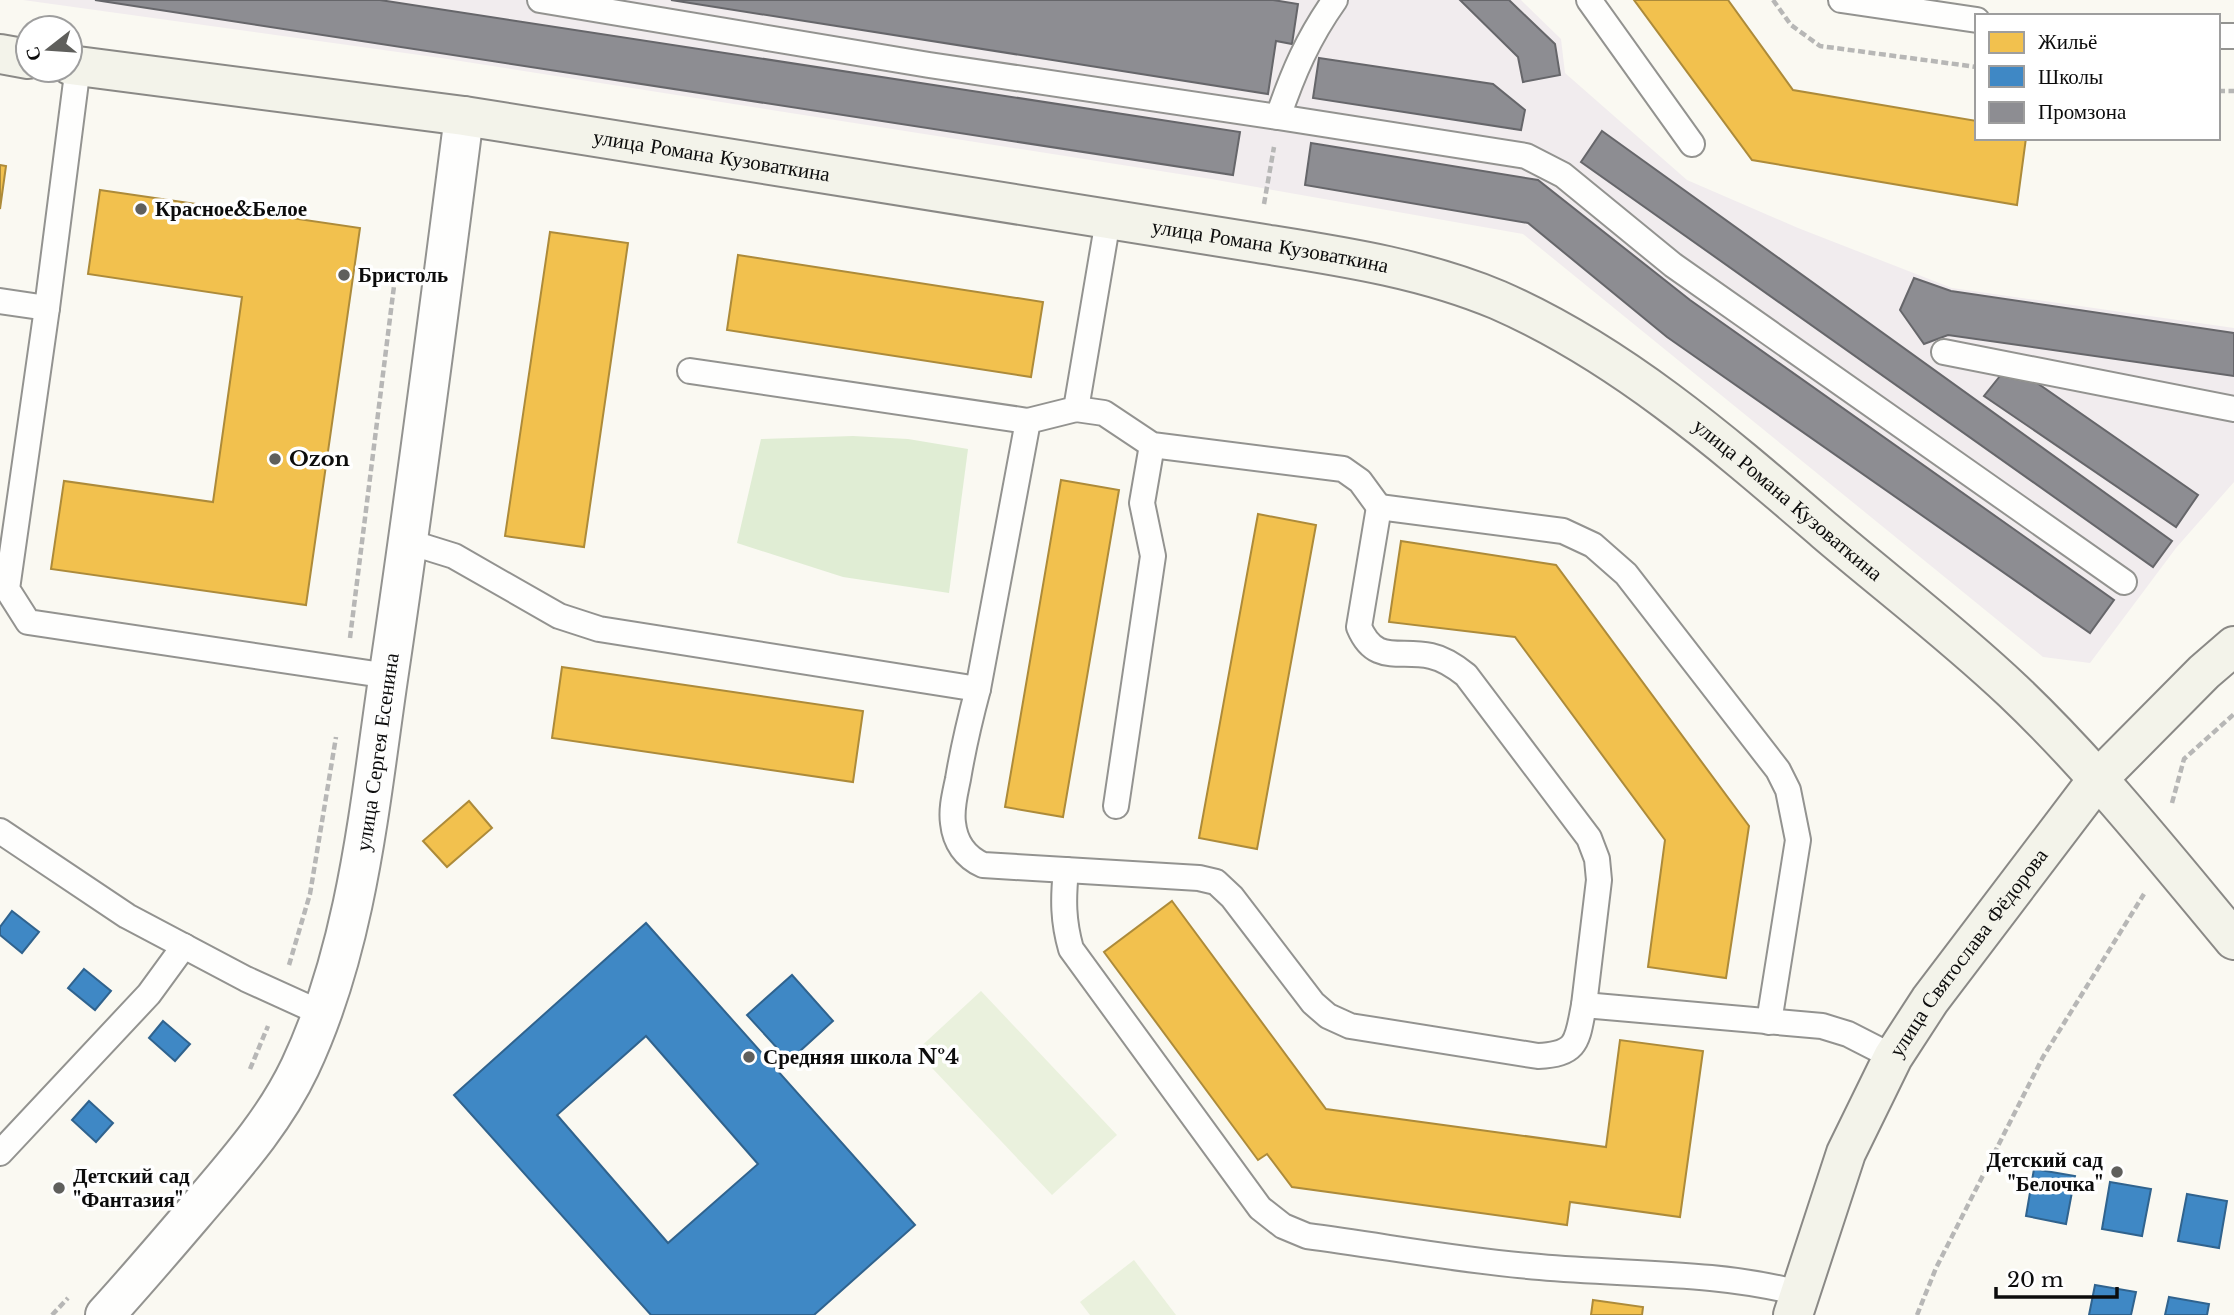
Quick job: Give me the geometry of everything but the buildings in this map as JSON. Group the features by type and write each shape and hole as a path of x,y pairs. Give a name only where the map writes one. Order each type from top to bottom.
{"street":[{"name":"улица Романа Кузоваткина","path":"84,66 464,116 1258,243 1360,260 1467,288 1545,323 1603,357 1724,443 1972,654 2032,710 2159,850 2234,940"},
{"name":"улица Сергея Есенина","path":"116,1311 273,1115 299,1070 323,1014 344,942 363,853 409,542 464,116"},
{"name":"улица Святослава Фёдорова","path":"1796,1304 1846,1153 1892,1057 1970,946 2097,780 2204,672 2234,646"}],"lane":[{"path":"540,0 929,65 1526,156 1563,175 1674,265 2124,582"},
{"path":"1278,117 1292,76 1313,31 1335,0"},
{"path":"1589,0 1692,144"},
{"path":"1841,0 1975,20"},
{"path":"72,84 47,308 7,589 28,622 389,676"},
{"path":"1076,409 1108,220"},
{"path":"0,301 47,308"},
{"path":"1944,352 2234,409"},
{"path":"690,371 1028,421 1076,409 1104,413 1152,445 1343,469 1360,481 1378,507 1359,627 1365,641 1377,651 1432,656 1452,663 1466,675 1589,838 1597,859 1599,880 1584,1004 1578,1033 1571,1048 1557,1055 1538,1056 1350,1026 1328,1016 1313,1003 1232,897 1216,883 1199,878 983,864 965,853 958,842 952,810 978,689 1028,421"},
{"path":"1116,806 1153,556 1142,503 1152,445"},
{"path":"1378,507 1563,531 1594,545 1626,574 1778,770 1788,790 1798,840 1769,1022"},
{"path":"409,542 454,556 559,616 599,629 978,689"},
{"path":"0,831 127,916 280,995 323,1014"},
{"path":"1066,870 1064,924 1072,949 1261,1208 1283,1226 1307,1236 1524,1265 1723,1278 1761,1283 1796,1304"},
{"path":"0,1153 149,994 184,946"},
{"path":"1584,1004 1822,1026 1848,1034 1892,1057"}],"path":[{"path":"1773,0 1791,25 1820,46 1975,67"},
{"path":"1258,243 1278,117"},
{"path":"346,671 395,278"},
{"path":"1917,1315 1936,1268 2043,1057 2147,888 2184,760 2234,714"},
{"path":"246,1079 280,995 310,894 337,734"},
{"path":"52,1315 70,1295"}],"shaded area":[{"path":"23,0 1521,0 1561,39 1565,73 1687,180 1798,228 1952,288 2234,328 2234,482 2176,548 2090,663 2043,657 1523,234 1211,179 441,58"}],"green space":[{"path":"853,436 908,439 968,449 949,593 843,577 737,543 761,439"},
{"path":"981,991 1117,1135 1052,1195 916,1051"},
{"path":"1134,1260 1176,1315 1090,1315 1080,1302"}],"place":[{"name":"Красное&Белое","path":"141,209"},
{"name":"Бристоль","path":"344,275"},
{"name":"Ozon","path":"275,459"},
{"name":"Средняя школа №4","path":"749,1057"},
{"name":"Детский сад \"Белочка\"","path":"2117,1172"},
{"name":"Детский сад \"Фантазия\"","path":"59,1188"}]}
